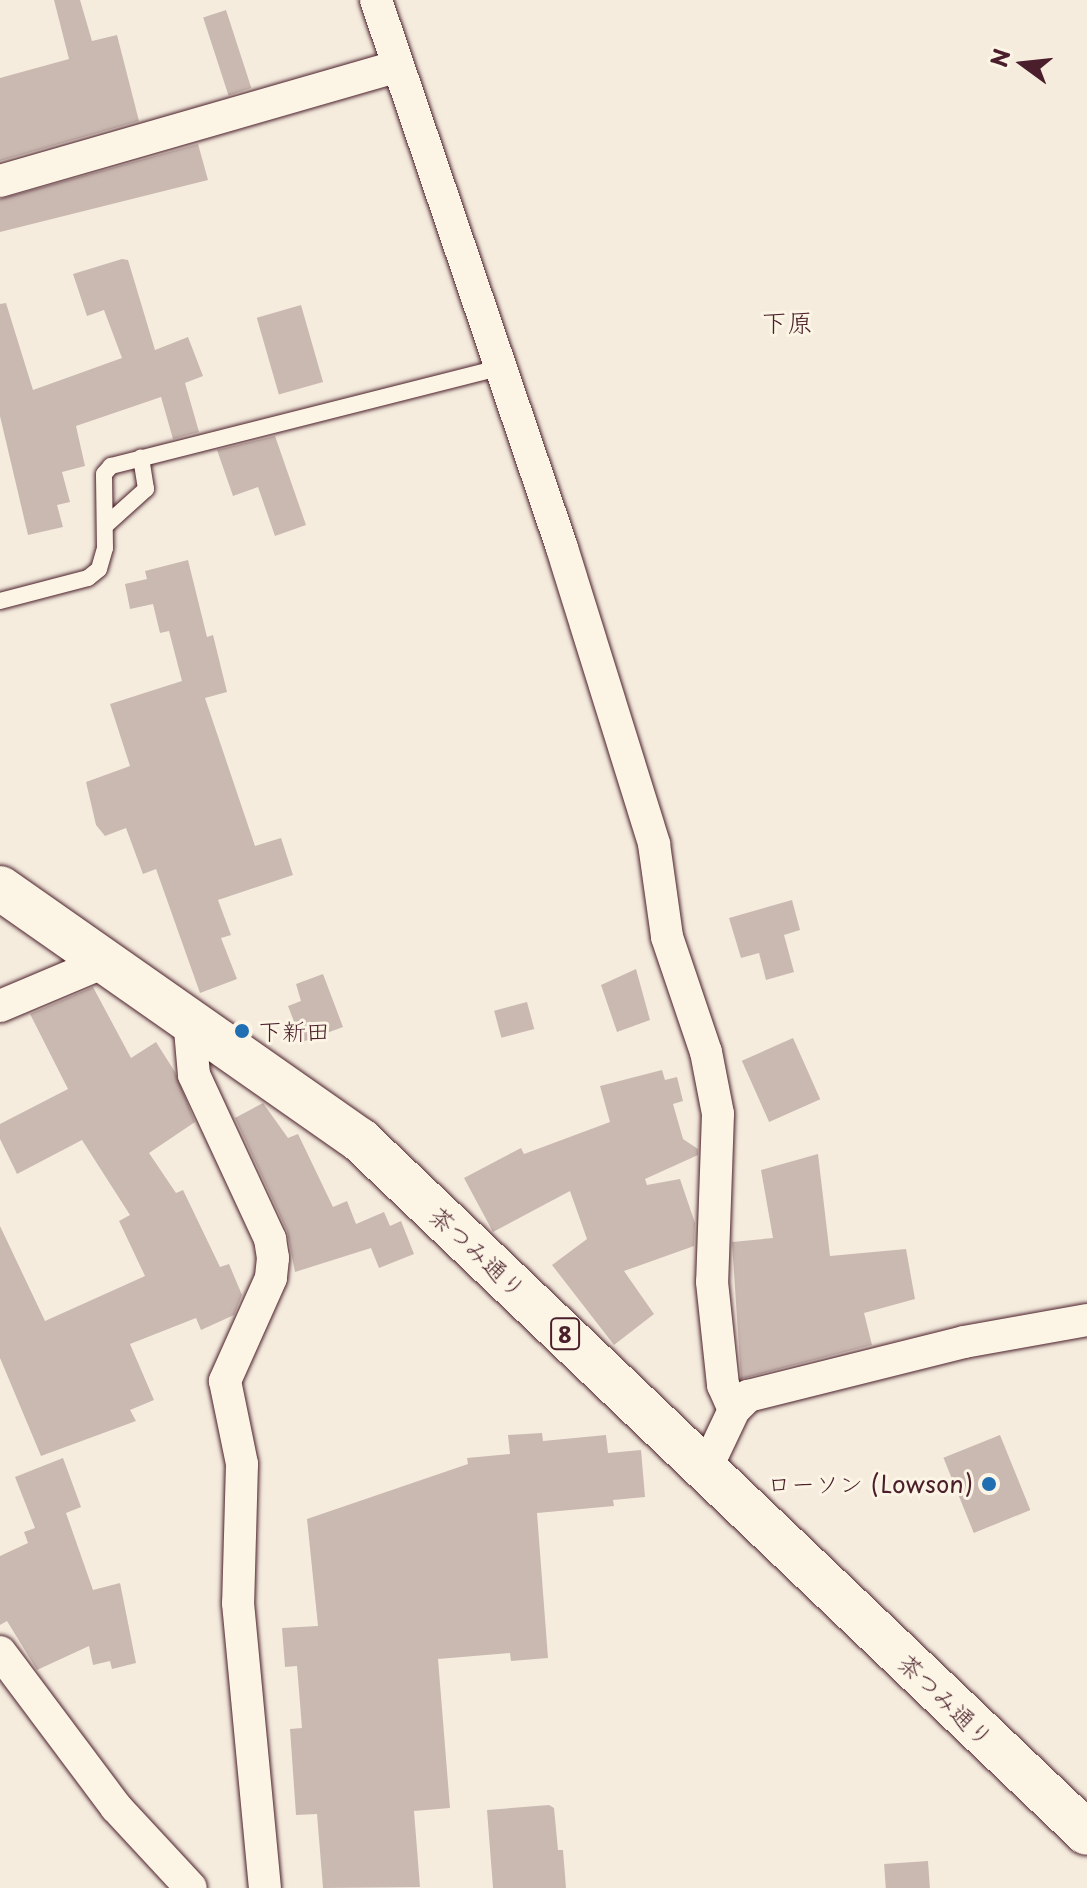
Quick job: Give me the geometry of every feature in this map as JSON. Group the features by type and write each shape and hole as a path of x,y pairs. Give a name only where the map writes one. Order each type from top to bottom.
{"main road":[{"name":"茶つみ通り","path":"0,888 360,1140 707,1467 1087,1833"}],"street":[{"path":"376,0 501,367 654,844 667,937 706,1052 718,1114 712,1282 723,1385 734,1410"},
{"path":"0,181 398,66"},
{"path":"0,1006 107,961"},
{"path":"189,1018 194,1075 270,1239 273,1258 271,1278 225,1381 242,1464 238,1603 265,1888"},
{"path":"707,1467 734,1410 748,1396 964,1342 1087,1320"},
{"path":"0,1652 116,1807 191,1888"}],"lane":[{"path":"0,601 88,578 99,569 106,525 104,474 111,466 501,367"},
{"path":"106,525 146,489 141,457"}],"building":[{"path":"54,0 80,0 92,41 117,35 139,121 0,161 0,78 69,59"},
{"path":"226,10 251,88 229,95 203,17"},
{"path":"198,144 208,180 0,232 0,199"},
{"path":"122,259 128,260 155,350 188,337 203,376 185,383 199,432 173,439 161,397 76,426 85,466 62,472 70,502 57,505 63,527 28,535 0,416 0,304 6,303 33,390 122,358 104,310 87,316 73,274"},
{"path":"301,305 323,382 279,395 257,318"},
{"path":"275,436 306,525 275,536 258,487 233,496 217,450"},
{"path":"188,560 207,637 213,635 227,692 205,698 255,846 281,838 293,875 218,900 231,935 221,938 237,979 200,993 156,869 143,874 126,828 105,836 96,825 86,782 130,766 110,704 182,681 169,631 160,633 153,604 130,609 125,584 147,579 145,571"},
{"path":"792,900 800,930 784,935 794,972 766,980 759,953 741,958 729,918"},
{"path":"636,969 650,1020 617,1032 601,985"},
{"path":"323,974 343,1027 302,1042 288,1006 301,1001 296,984"},
{"path":"93,987 131,1058 156,1042 175,1072 195,1122 149,1153 176,1193 183,1190 220,1267 229,1264 242,1295 234,1315 201,1330 196,1318 130,1344 154,1400 130,1410 136,1421 41,1456 0,1358 0,1226 45,1321 145,1276 119,1221 130,1215 82,1140 17,1174 0,1139 0,1124 68,1089 30,1014"},
{"path":"527,1002 534,1029 501,1038 494,1011"},
{"path":"793,1038 820,1099 769,1122 742,1061"},
{"path":"662,1070 665,1080 677,1077 683,1101 673,1104 683,1139 698,1149 698,1155 645,1179 647,1185 680,1179 695,1223 694,1246 624,1271 654,1314 614,1345 552,1265 587,1239 570,1191 493,1232 464,1178 521,1148 524,1154 610,1122 600,1086"},
{"path":"263,1103 288,1138 298,1134 333,1207 347,1201 356,1224 384,1212 390,1226 401,1221 414,1254 379,1268 371,1248 295,1272 287,1231 235,1118"},
{"path":"818,1154 830,1256 906,1249 915,1299 864,1313 872,1345 741,1379 732,1242 773,1238 761,1170"},
{"path":"542,1433 543,1441 606,1435 608,1453 641,1450 645,1497 613,1500 614,1506 537,1513 548,1658 511,1661 510,1653 438,1659 450,1808 414,1811 420,1887 323,1888 317,1814 296,1815 290,1729 302,1728 297,1666 285,1667 282,1628 318,1626 307,1519 468,1464 467,1458 510,1454 508,1435"},
{"path":"1000,1435 1030,1510 974,1533 943,1458"},
{"path":"63,1458 81,1507 66,1513 93,1590 120,1583 136,1663 112,1669 110,1661 93,1665 89,1646 37,1670 7,1621 0,1625 0,1556 28,1543 24,1532 35,1528 15,1477"},
{"path":"549,1805 554,1808 558,1850 563,1850 566,1888 493,1888 487,1810"},
{"path":"928,1861 930,1888 886,1888 884,1864"}],"place":[{"name":"下新田","path":"242,1031"},
{"name":"ローソン (Lowson)","path":"989,1484"}],"district":[{"name":"下原","path":"787,322"}]}
